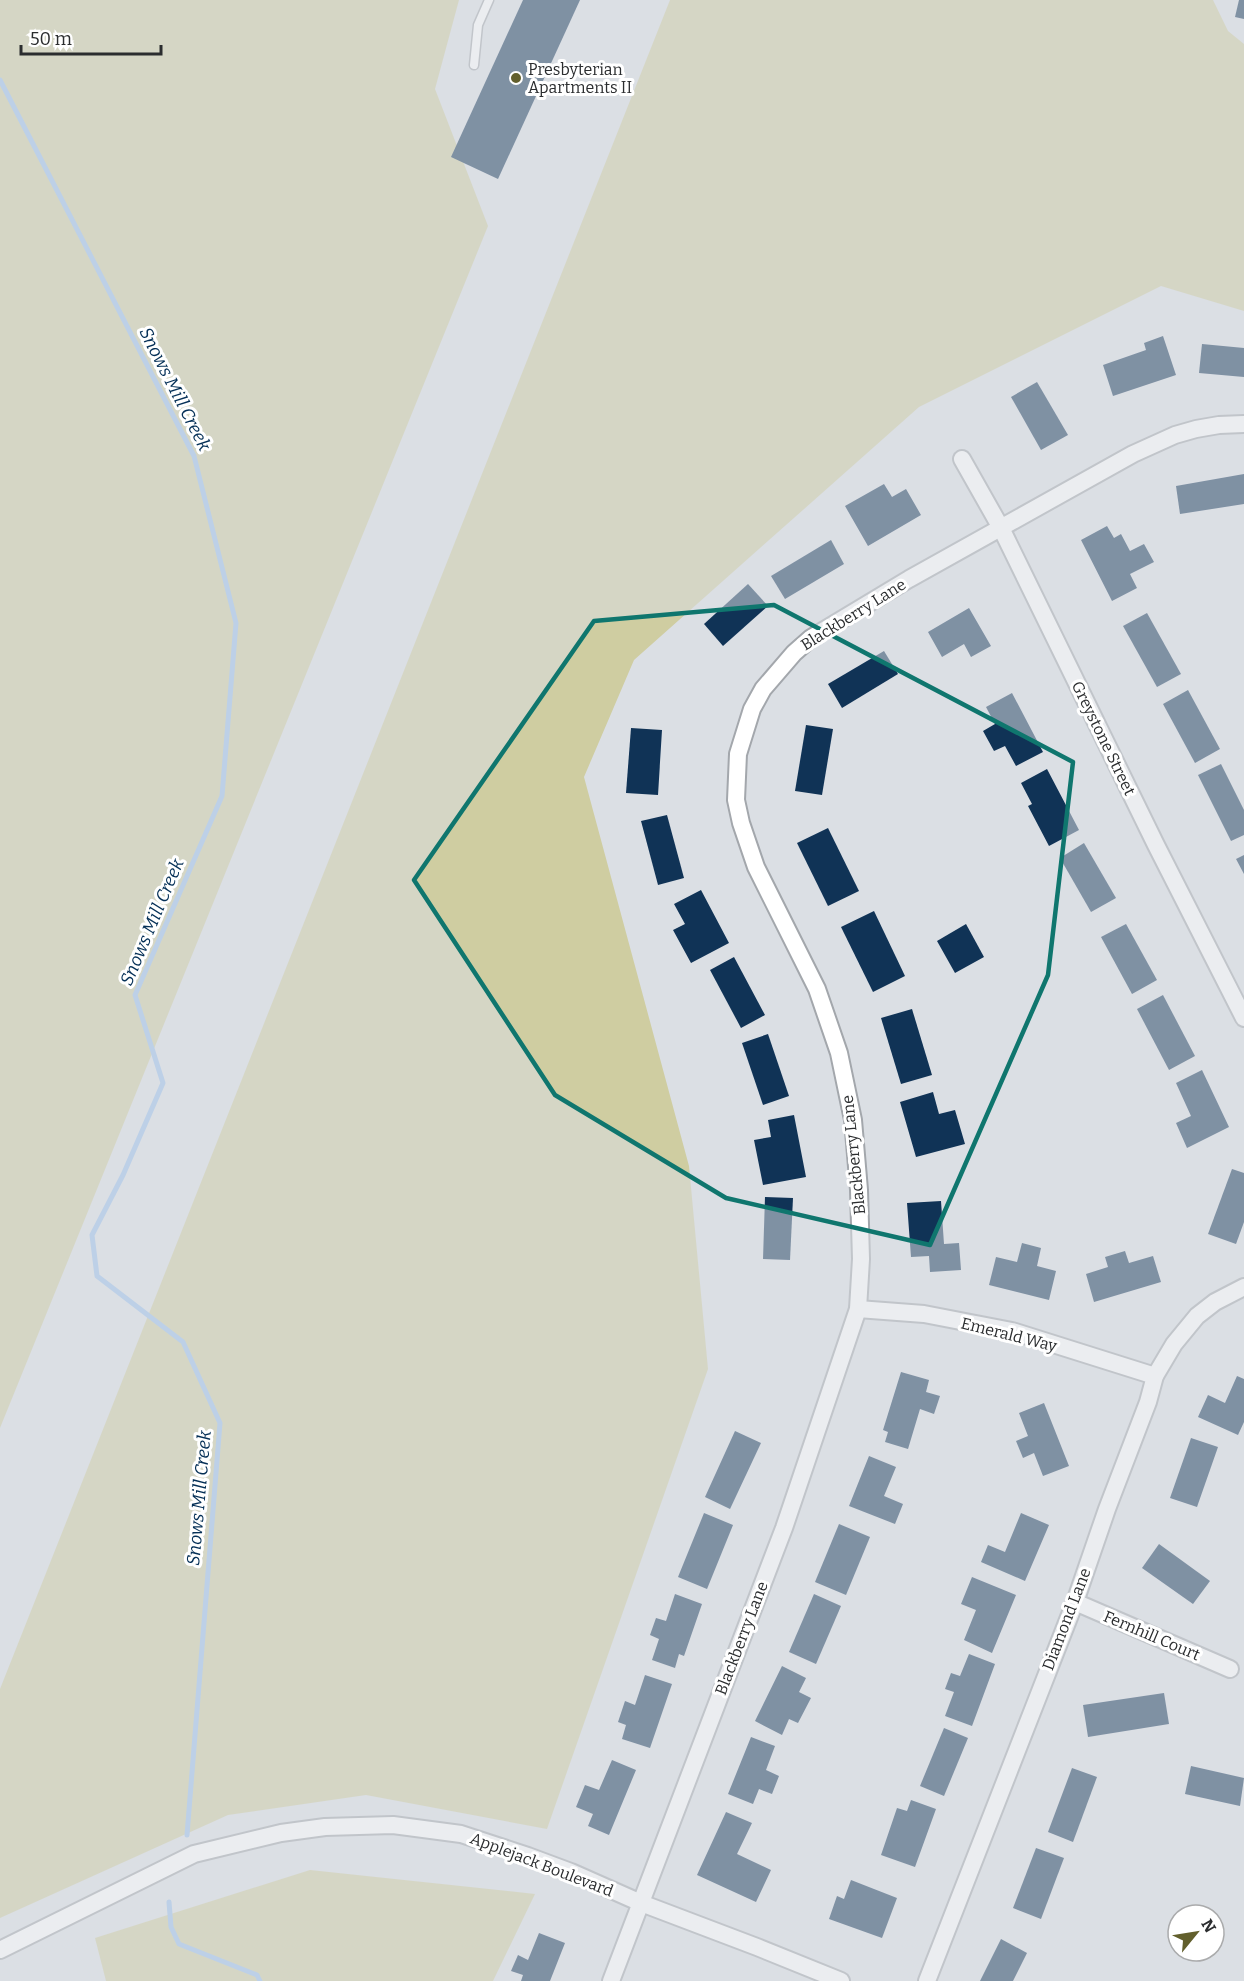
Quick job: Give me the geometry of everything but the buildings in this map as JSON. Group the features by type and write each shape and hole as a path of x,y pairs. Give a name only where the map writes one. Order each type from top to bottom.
{"street":[{"name":"Blackberry Lane","path":"611,1981 784,1528 858,1309 861,1259 859,1190 853,1120 839,1053 817,989 747,845 736,800 738,754 752,709 763,689 794,652 811,638 899,585 1132,454 1175,435 1219,425 1244,424"},
{"name":"Greystone Street","path":"962,459 1001,528 1156,845 1244,1018"},
{"name":"Diamond Lane","path":"927,1981 1075,1602 1107,1509 1148,1402 1155,1376 1174,1344 1197,1316 1215,1302 1244,1287"},
{"name":"Emerald Way","path":"858,1309 924,1314 1012,1331 1155,1376"},
{"name":"Fernhill Court","path":"1075,1602 1230,1669"},
{"name":"Applejack Boulevard","path":"0,1950 194,1854 281,1833 325,1827 393,1825 461,1834 571,1872 641,1903 841,1981"}],"lane":[{"path":"474,65 478,25 489,0"}],"highlighted area":[{"path":"774,605 1073,762 1048,975 930,1245 726,1198 555,1095 414,880 594,621"}],"shaded area":[{"path":"0,0 459,0 435,89 488,226 0,1428"},
{"path":"670,0 1213,0 1228,31 1244,44 1244,311 1161,286 919,407 634,660 584,777 689,1166 708,1369 547,1829 366,1795 228,1815 0,1918 0,1689"},
{"path":"310,1870 535,1894 493,1981 106,1981 95,1938"}],"waterway":[{"name":"Snows Mill Creek","path":"0,80 194,456 236,623 222,796 135,995 163,1083 123,1175 92,1235 97,1276 183,1342 220,1423 187,1835"},
{"name":"Snows Mill Creek","path":"169,1902 171,1927 179,1944 257,1975 260,1981"}],"place":[{"name":"Presbyterian Apartments II","path":"516,78"}]}
